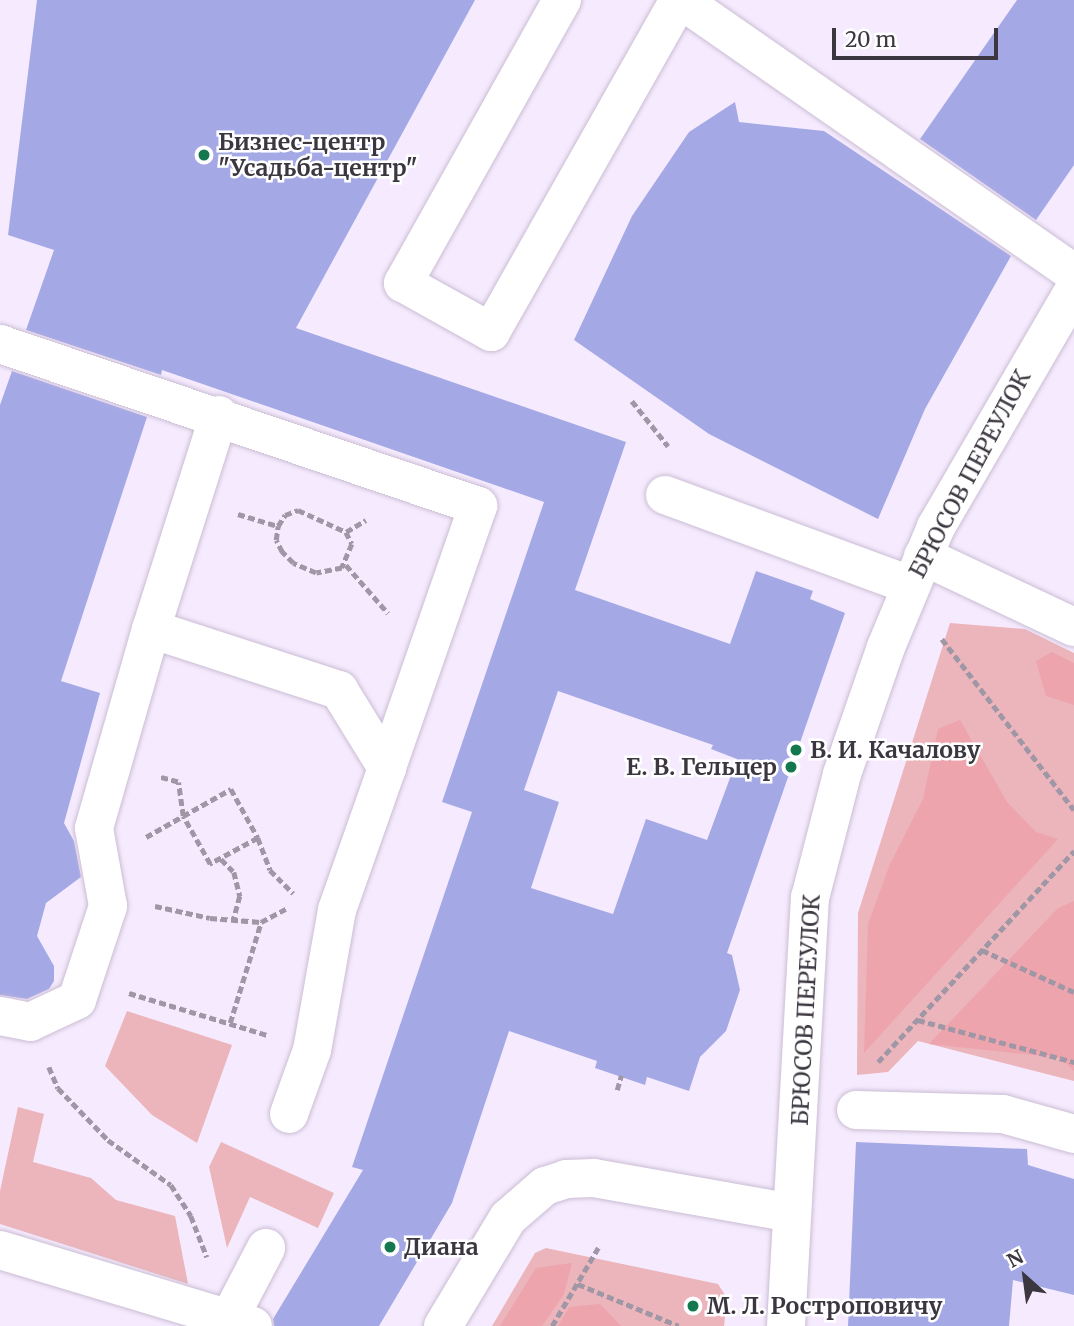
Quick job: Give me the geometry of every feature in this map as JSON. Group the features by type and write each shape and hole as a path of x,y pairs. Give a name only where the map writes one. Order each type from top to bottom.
{"street":[{"path":"562,0 403,283 491,332 680,0 1074,272"},
{"name":"БРЮСОВ ПЕРЕУЛОК","path":"786,1326 810,898 842,774 917,571 981,446 1074,290"},
{"path":"0,344 219,415 478,506 387,768 319,905 312,1050 289,1114"},
{"path":"15,1019 77,1000 108,906 94,828 151,629 219,415"},
{"path":"665,495 917,571 1074,627"},
{"path":"151,629 340,690 387,768"},
{"path":"856,1110 1003,1114 1074,1134"},
{"path":"443,1326 508,1218 545,1186 566,1179 594,1178 792,1213"},
{"path":"0,1250 241,1321 266,1248"}],"path":[{"path":"298,510 346,532 352,544 345,565 330,574 293,563 276,540 285,515 298,510"},
{"path":"345,565 392,616 434,630"},
{"path":"940,635 1074,810"},
{"path":"258,838 210,864 183,816 231,789 258,838 270,870 319,905"},
{"path":"866,1070 918,1020 1074,851"},
{"path":"220,859 234,872 240,896 234,919"},
{"path":"108,906 157,906 261,922 319,905"},
{"path":"230,1023 261,922"},
{"path":"982,950 1074,992"},
{"path":"84,979 312,1050"},
{"path":"15,1019 58,1087 108,1140 171,1185 191,1216"},
{"path":"918,1020 1074,1062"},
{"path":"617,1090 621,1076"},
{"path":"552,1326 598,1248"},
{"path":"578,1284 679,1326"},
{"path":"659,1326 663,1320"}],"shaded area":[{"path":"950,623 1025,629 1074,653 1074,1081 918,1041 888,1072 857,1075 858,913"},
{"path":"1052,652 1074,663 1074,705 1046,696 1036,661"},
{"path":"960,720 1007,802 1036,832 1058,839 864,1053 868,924 890,864 923,799 938,729"},
{"path":"1074,901 1074,1071 1061,1058 929,1044 1058,908"},
{"path":"127,1011 232,1045 197,1143 152,1115 105,1066"},
{"path":"18,1107 44,1114 33,1162 91,1178 116,1200 175,1216 188,1284 0,1224 0,1191"},
{"path":"221,1142 334,1193 318,1228 250,1197 227,1248 209,1167"},
{"path":"546,1248 718,1284 727,1298 724,1326 492,1326 535,1253"},
{"path":"572,1263 564,1294 542,1326 500,1326 536,1268"},
{"path":"600,1304 621,1326 558,1326 569,1307"}],"building":[{"path":"37,0 475,0 296,328 626,442 575,590 730,644 756,571 813,591 810,599 845,613 727,953 732,955 740,990 726,1031 700,1057 689,1091 647,1077 645,1085 595,1068 597,1061 509,1031 452,1203 379,1326 274,1326 273,1319 363,1170 352,1167 472,812 442,802 544,502 162,370 161,375 26,330 54,250 8,235","holes":["558,691 713,745 711,749 737,759 707,840 646,819 613,914 531,888 559,802 524,790"]},
{"path":"1017,0 1074,0 1074,165 1036,220 920,139"},
{"path":"735,102 739,122 824,131 1011,256 925,409 878,519 709,434 574,340 632,216 689,132"},
{"path":"12,371 147,417 61,681 100,693 64,823 74,841 81,877 46,903 37,936 54,966 54,981 49,989 27,999 0,995 0,405"},
{"path":"856,1142 1027,1149 1028,1165 1074,1179 1074,1295 1013,1280 1009,1326 848,1326"}],"place":[{"name":"Бизнес-центр \"Усадьба-центр\"","path":"204,155"},
{"name":"В. И. Качалову","path":"796,750"},
{"name":"Е. В. Гельцер","path":"791,767"},
{"name":"Диана","path":"390,1247"},
{"name":"М. Л. Ростроповичу","path":"693,1306"}]}
